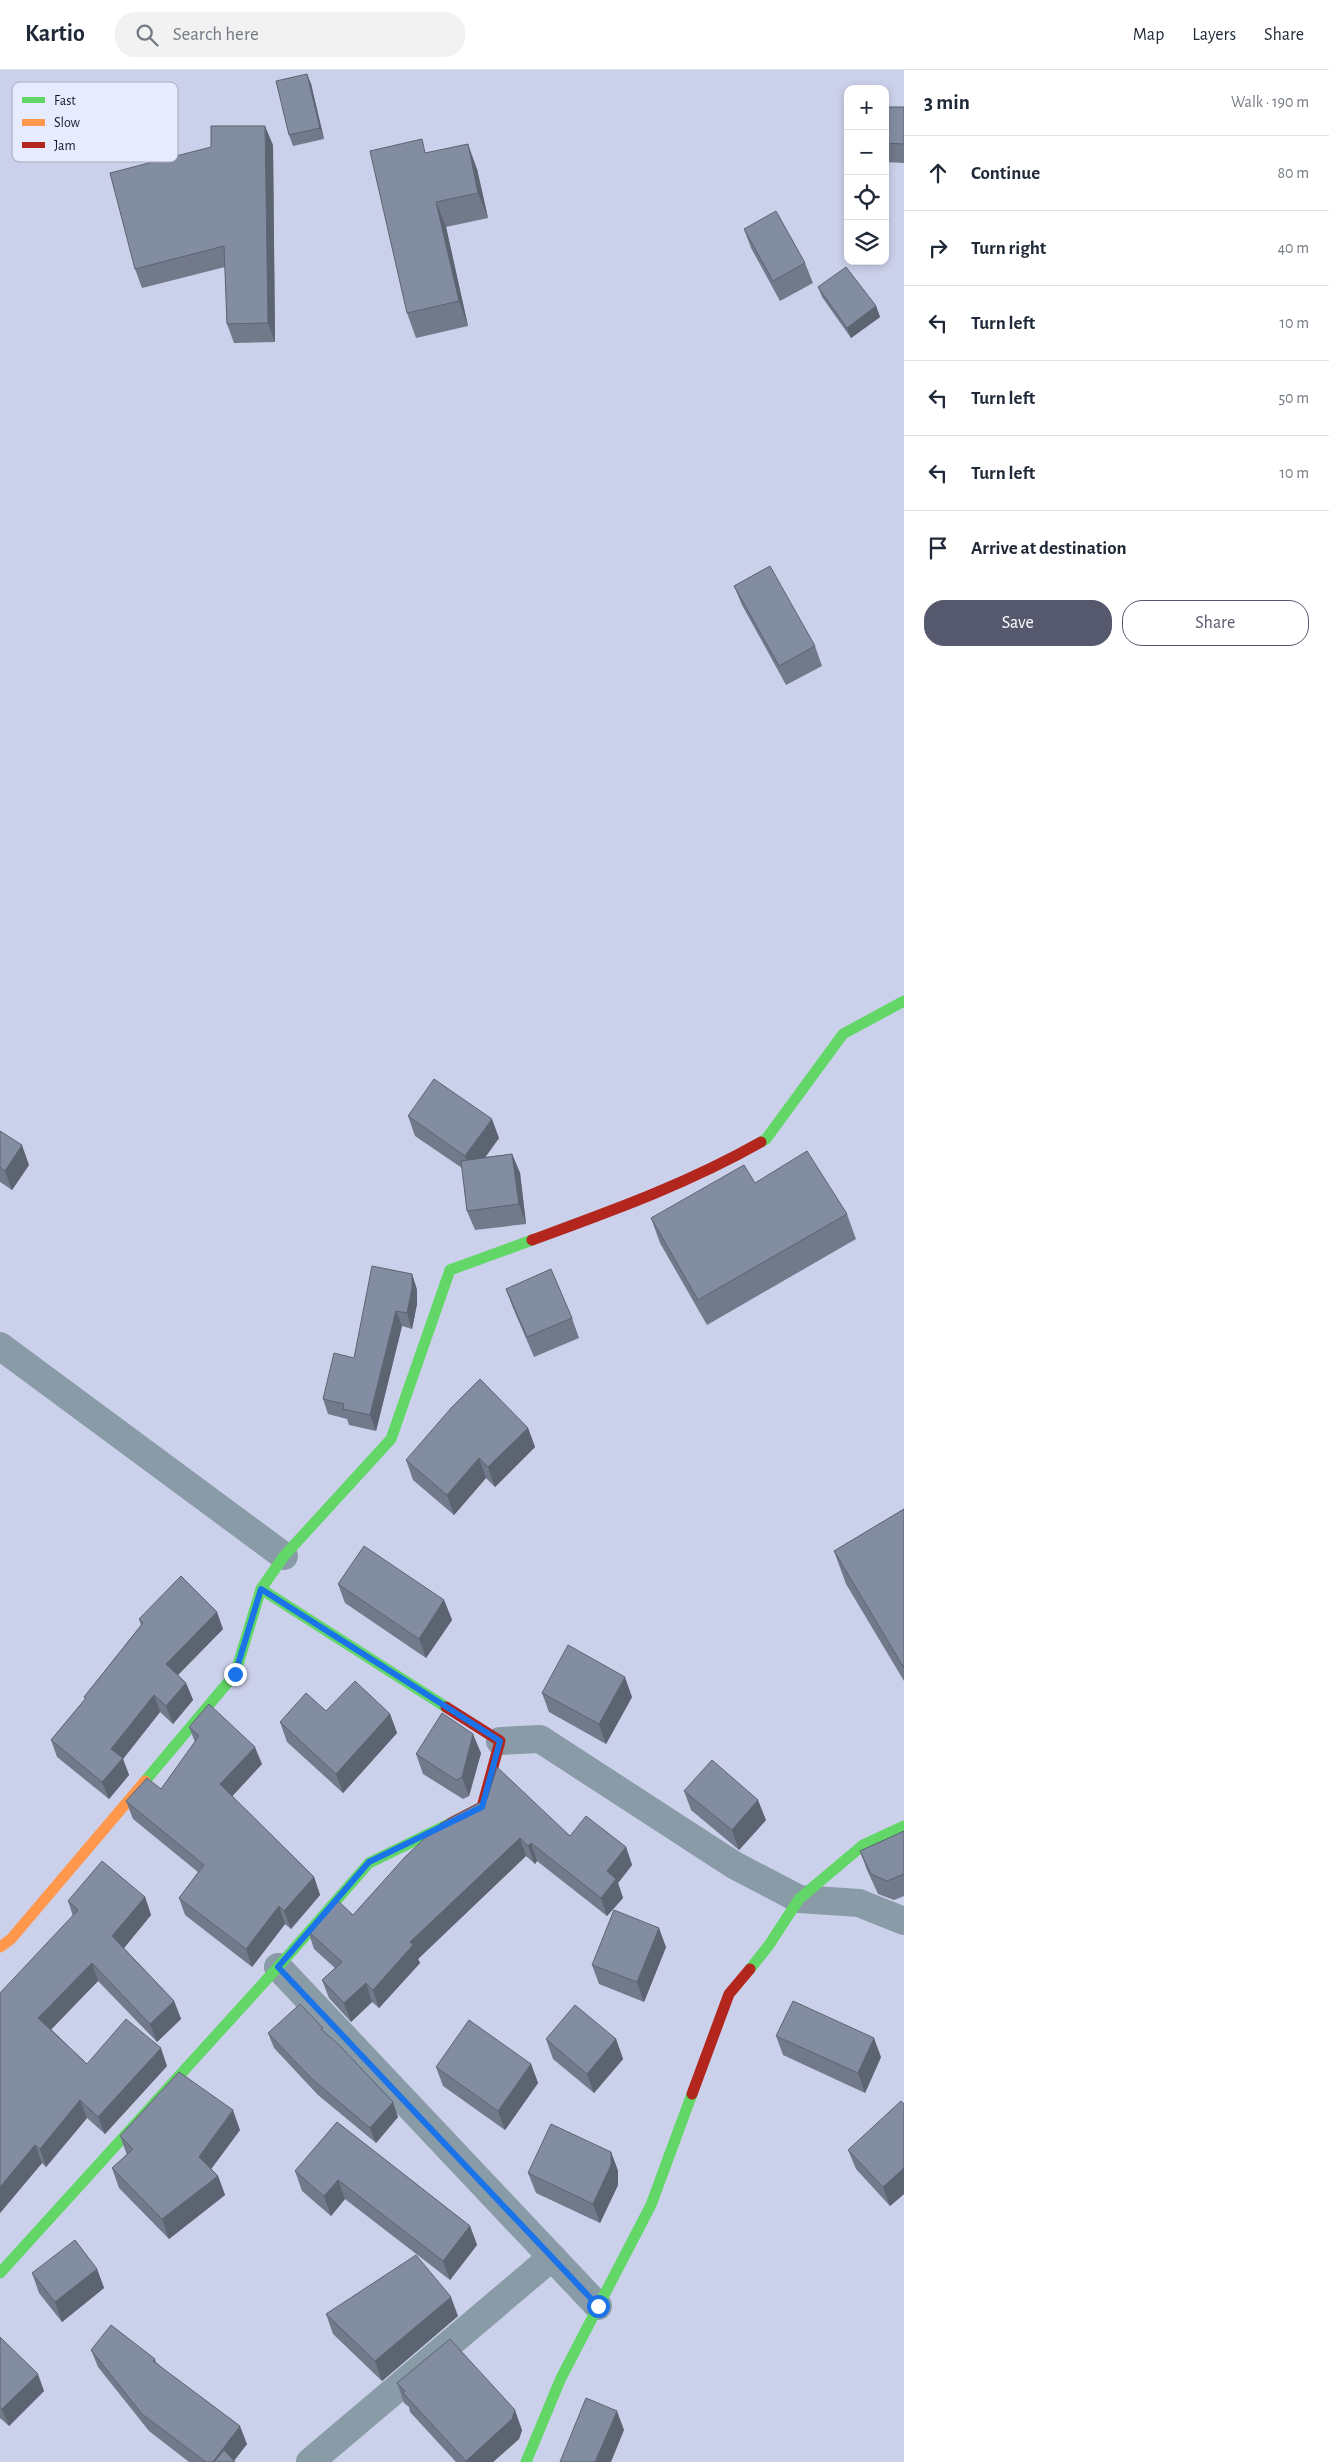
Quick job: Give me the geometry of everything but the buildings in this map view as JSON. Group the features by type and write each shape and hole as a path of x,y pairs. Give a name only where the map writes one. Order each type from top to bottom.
{"street":[{"path":"0,1947 11,1939 235,1674 261,1589 284,1556 390,1439 450,1270 647,1198 715,1168 766,1139 843,1034 904,1001"},
{"path":"2,1351 284,1556"},
{"path":"261,1589 500,1741 540,1739 734,1865 799,1898 859,1903 904,1921"},
{"path":"0,2273 278,1967 369,1862 482,1807 500,1741"},
{"path":"526,2462 561,2378 651,2205 729,1994 769,1945 799,1898 863,1845 904,1826"},
{"path":"278,1967 598,2306"},
{"path":"310,2462 552,2257"}],"traffic: fast":[{"path":"761,1142 766,1139 843,1034 904,1001"},
{"path":"145,1781 235,1674 261,1589 284,1556 391,1439 450,1270 532,1240"},
{"path":"261,1589 446,1707"},
{"path":"0,2273 278,1967 369,1863 451,1823"},
{"path":"750,1969 769,1945 799,1899 863,1845 904,1826"},
{"path":"526,2462 561,2378 651,2205 692,2094"}],"traffic: slow":[{"path":"0,1947 11,1939 145,1781"}],"traffic: jam":[{"path":"532,1240 677,1184 761,1142"},
{"path":"446,1707 500,1741 482,1807 451,1823"},
{"path":"692,2094 729,1994 750,1969"}],"route":[{"path":"235,1674 261,1589 500,1741 482,1807 369,1862 278,1967 598,2306"}]}
